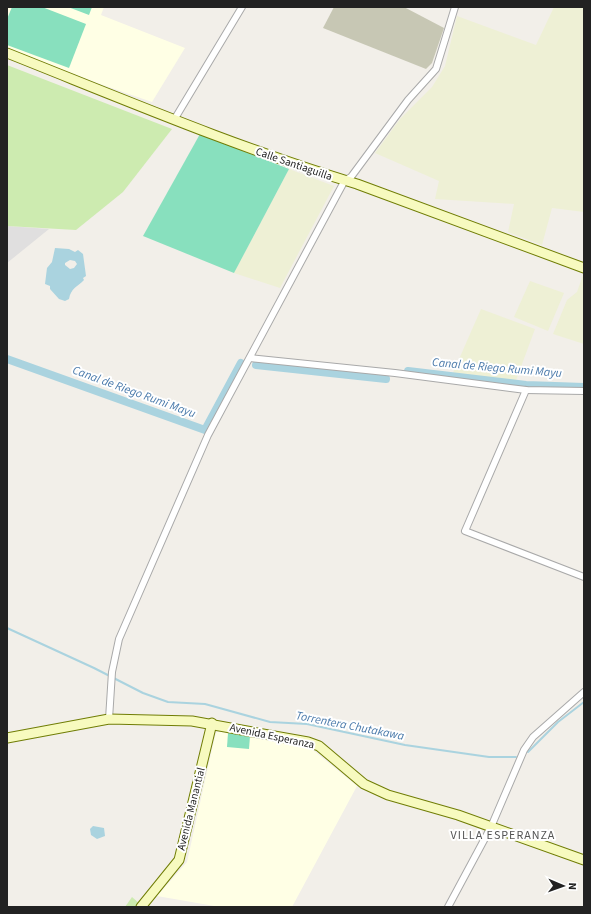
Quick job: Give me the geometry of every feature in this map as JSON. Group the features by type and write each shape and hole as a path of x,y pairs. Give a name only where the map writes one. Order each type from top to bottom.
{"main road":[{"name":"Calle Santiaguilla","path":"7,53 174,120 254,150 345,180 584,268"},
{"name":"Avenida Esperanza","path":"7,738 109,718 192,720 308,742 319,746 364,784 388,795 458,815 584,860"},
{"name":"Avenida Manantial","path":"141,907 179,860 212,723"}],"street":[{"path":"174,120 242,7"},
{"path":"109,718 112,675 119,639 208,435 345,180 351,177 408,100 436,69 454,7"},
{"path":"250,358 395,373 526,390 584,391"},
{"path":"526,390 465,531 584,577"},
{"path":"448,907 491,827 524,751 533,736 584,692"}],"shaded area":[{"path":"7,7 104,7 101,15 185,48 152,102 97,83 7,48"},
{"path":"334,7 404,7 444,28 432,63 426,69 323,28"},
{"path":"554,7 584,7 584,212 552,208 542,245 508,232 514,204 435,199 439,181 375,153 400,119 432,87 445,66 457,16 536,45"},
{"path":"289,169 334,186 280,288 234,273"},
{"path":"7,226 49,229 7,263"},
{"path":"584,272 584,344 553,334 567,300 577,292"},
{"path":"530,281 564,293 548,331 514,317"},
{"path":"481,309 535,329 515,383 452,375"},
{"path":"221,729 308,746 357,786 292,907 220,907 157,896 187,862 216,733"}],"green space":[{"path":"12,7 42,7 86,24 69,68 7,45 7,19"},
{"path":"68,7 92,7 89,15"},
{"path":"7,65 172,129 123,192 76,230 7,226"},
{"path":"200,134 289,169 234,273 143,236"},
{"path":"228,733 250,736 249,749 227,747"},
{"path":"132,897 140,904 138,907 125,907"}],"water":[{"path":"55,248 69,249 75,252 78,250 83,254 86,276 83,278 84,280 73,290 69,299 65,301 59,299 50,289 50,286 45,284 47,268 52,262","holes":["70,260 75,261 77,264 74,268 70,269 65,265 65,263"]},
{"path":"93,826 104,828 105,836 97,839 91,835 90,829"}],"waterway":[{"name":"Canal de Riego Rumi Mayu","path":"7,359 205,430 241,363"},
{"name":"Canal de Riego Rumi Mayu","path":"256,365 386,379"},
{"name":"Canal de Riego Rumi Mayu","path":"408,371 526,385 584,387"},
{"name":"Torrentera Chutakawa","path":"7,628 94,668 143,693 168,702 205,704 270,722 307,724 405,745 489,757 516,757"},
{"name":"Torrentera Chutakawa","path":"528,752 558,722 584,702"}],"district":[{"name":"VILLA ESPERANZA","path":"503,835"}]}
